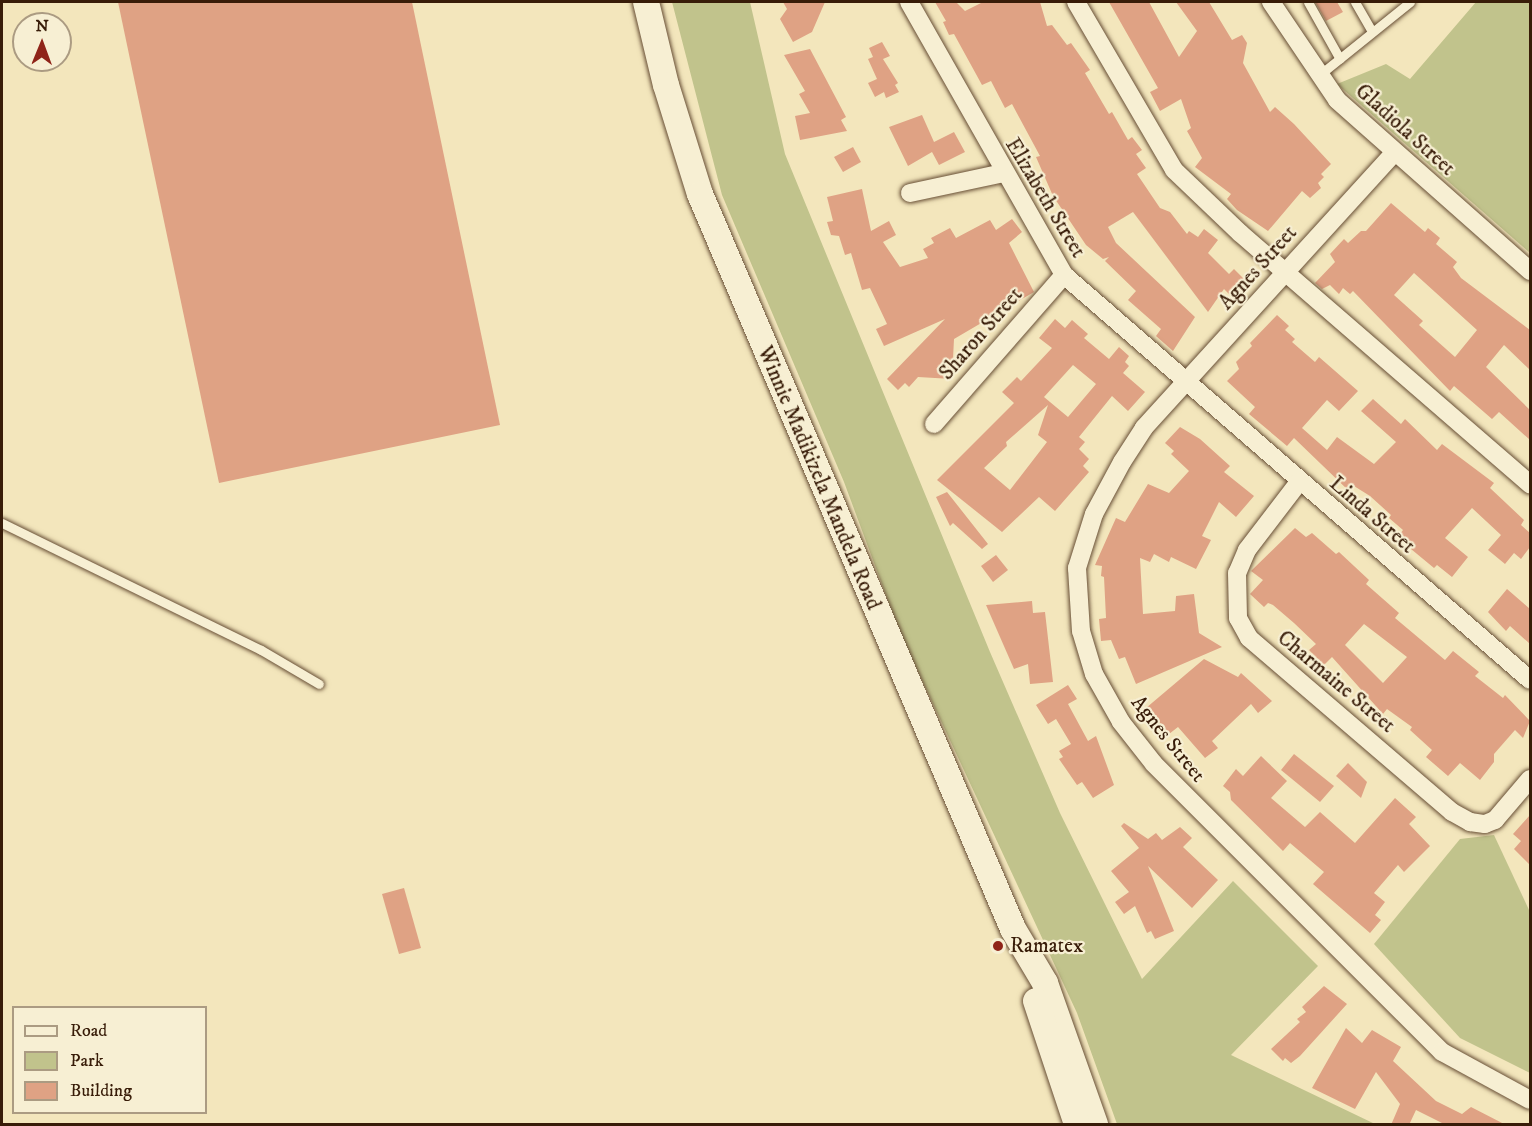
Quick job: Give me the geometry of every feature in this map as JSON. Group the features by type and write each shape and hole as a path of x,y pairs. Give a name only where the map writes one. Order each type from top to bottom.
{"main road":[{"name":"Winnie Madikizela Mandela Road","path":"646,2 666,86 700,194 790,413 1020,943 1077,1125"},
{"name":"Winnie Madikizela Mandela Road","path":"1020,943 1045,983 1095,1125"}],"street":[{"name":"Elizabeth Street","path":"909,2 1003,173 1064,275 1185,384"},
{"path":"1076,2 1174,170 1240,233 1286,269 1530,484"},
{"name":"Gladiola Street","path":"1271,2 1318,76 1394,153 1530,271"},
{"name":"Agnes Street","path":"1394,153 1286,269 1144,428 1094,514 1077,568 1081,631 1094,674 1121,722 1154,764 1309,922 1442,1052 1530,1100"},
{"path":"910,193 1003,173"},
{"name":"Sharon Street","path":"934,424 1064,275"},
{"name":"Linda Street","path":"1185,384 1530,680"},
{"name":"Charmaine Street","path":"1299,482 1247,550 1237,573 1238,618 1249,638 1452,812 1470,822 1485,824 1495,820 1530,778"}],"lane":[{"path":"1308,2 1340,59"},
{"path":"1355,2 1372,32"},
{"path":"1318,76 1410,2"},
{"path":"2,523 261,650 319,684"}],"green space":[{"path":"672,2 750,2 785,154 990,652 1060,813 1142,979 1233,881 1318,966 1231,1055 1375,1124 1117,1124 1077,1013 900,633 844,482 722,195"},
{"path":"1476,2 1530,2 1530,253 1337,84 1386,64 1410,79"},
{"path":"1494,835 1530,912 1530,1073 1460,1038 1374,944 1460,839"}],"building":[{"path":"118,2 412,2 500,425 219,483"},
{"path":"783,2 825,2 812,32 793,42 780,19 787,9"},
{"path":"935,2 956,2 965,11 983,2 1040,2 1047,26 1052,25 1067,45 1071,43 1090,70 1085,73 1109,114 1112,112 1128,140 1132,137 1142,150 1136,154 1146,168 1137,174 1160,208 1170,212 1187,234 1189,231 1198,237 1204,229 1218,240 1208,253 1229,274 1234,269 1244,279 1230,295 1224,289 1208,312 1133,212 1108,227 1116,243 1195,317 1173,351 1156,336 1161,329 1128,300 1136,291 1105,261 1109,257 1103,259 1086,245 1053,196 1036,157 1040,156 1012,104 1005,108 991,81 982,85 954,34 949,35 943,22 946,21"},
{"path":"1109,2 1149,2 1179,57 1197,31 1176,2 1209,2 1232,40 1242,35 1247,43 1243,63 1270,112 1275,107 1331,164 1321,174 1324,177 1318,183 1321,188 1310,198 1302,191 1268,231 1237,210 1227,199 1231,194 1195,167 1202,158 1187,131 1191,128 1181,99 1160,111 1150,92 1158,88"},
{"path":"1315,2 1337,2 1343,12 1326,21"},
{"path":"882,42 890,56 883,59 898,83 895,85 899,92 886,98 884,92 875,97 868,83 877,79 868,59 873,57 869,48"},
{"path":"810,49 846,117 841,120 847,131 800,140 795,116 810,113 799,94 805,91 784,55"},
{"path":"922,115 934,142 954,132 965,152 939,165 932,152 908,166 889,127"},
{"path":"853,147 861,162 843,172 834,157"},
{"path":"862,189 871,231 889,221 896,235 883,242 900,267 928,258 923,249 934,243 931,238 950,228 956,238 990,220 996,230 1012,219 1022,232 1009,243 1034,292 954,339 952,379 918,377 909,387 905,383 898,390 887,379 945,319 884,346 876,329 887,324 870,288 862,290 851,253 845,255 839,236 831,235 827,222 833,221 827,197"},
{"path":"1391,203 1425,232 1428,228 1440,238 1436,244 1457,262 1453,267 1461,278 1530,330 1530,370 1504,345 1486,367 1530,410 1530,440 1499,412 1492,419 1454,386 1450,391 1353,291 1350,294 1343,288 1339,294 1330,285 1322,289 1315,283 1335,262 1330,254 1344,239 1348,243 1361,231 1366,231","holes":["1414,273 1477,330 1455,357 1419,325 1423,321 1394,295"]},
{"path":"1277,315 1289,326 1285,330 1295,339 1292,342 1315,362 1319,357 1358,391 1339,411 1327,400 1302,428 1327,450 1337,437 1374,464 1396,442 1361,411 1373,399 1401,424 1405,419 1437,450 1442,444 1494,483 1490,488 1524,520 1521,525 1530,533 1530,547 1521,559 1514,553 1505,564 1488,550 1501,535 1472,508 1445,538 1468,557 1452,577 1437,565 1434,568 1411,549 1414,545 1400,534 1403,530 1389,518 1391,515 1370,496 1354,486 1349,491 1294,438 1287,446 1249,414 1255,407 1227,381 1239,369 1236,362 1252,346 1250,343"},
{"path":"1055,319 1065,328 1072,320 1088,334 1084,338 1109,359 1119,347 1129,356 1125,362 1129,366 1123,373 1145,392 1128,411 1112,396 1079,437 1085,442 1079,449 1089,459 1083,466 1089,472 1055,511 1039,497 1002,532 937,480 1014,403 1002,392 1017,377 1021,381 1052,348 1039,338","holes":["1073,365 1096,384 1068,417 1044,397","1048,405 1038,435 1047,442 1010,490 984,468 1007,446 1006,442"]},
{"path":"1180,427 1200,439 1230,466 1224,472 1254,496 1236,517 1219,502 1202,536 1211,540 1196,569 1171,557 1169,562 1154,554 1150,562 1140,558 1143,614 1175,611 1176,596 1194,594 1199,633 1222,647 1136,684 1125,657 1119,659 1111,640 1101,641 1099,619 1106,618 1104,577 1101,576 1102,566 1095,565 1116,518 1125,522 1148,484 1169,493 1189,471 1171,454 1174,451 1165,443"},
{"path":"947,492 988,544 982,549 953,523 950,526 936,497"},
{"path":"1295,528 1306,537 1312,533 1336,554 1339,552 1369,580 1366,584 1399,613 1395,618 1445,660 1453,651 1479,672 1475,676 1503,698 1505,695 1530,721 1523,738 1515,730 1494,754 1494,762 1480,780 1460,763 1448,776 1426,757 1432,750 1410,730 1412,727 1387,709 1383,714 1332,657 1324,665 1309,650 1316,644 1273,605 1268,603 1264,607 1250,594 1263,580 1251,571","holes":["1364,624 1407,657 1383,683 1345,645"]},
{"path":"996,555 1008,570 993,582 981,566"},
{"path":"1507,589 1530,609 1530,644 1510,626 1506,631 1488,612"},
{"path":"1032,601 1033,613 1045,612 1053,682 1030,684 1028,664 1014,669 986,605"},
{"path":"1204,659 1238,677 1241,673 1272,701 1258,713 1251,704 1212,741 1218,748 1205,758 1178,727 1169,734 1146,708"},
{"path":"1068,685 1077,699 1068,704 1088,741 1096,736 1114,785 1093,798 1082,782 1077,785 1059,759 1063,757 1059,751 1071,744 1056,719 1048,724 1036,705"},
{"path":"1294,754 1334,786 1320,802 1281,770"},
{"path":"1261,756 1287,781 1271,798 1305,827 1320,812 1355,843 1395,798 1416,817 1409,824 1430,846 1404,872 1398,865 1374,893 1385,902 1375,915 1381,920 1370,933 1313,884 1324,872 1290,843 1283,851 1231,800 1230,792 1223,786 1236,769 1243,776"},
{"path":"1348,763 1367,782 1361,798 1336,776"},
{"path":"1530,815 1530,865 1514,849 1521,841 1513,834"},
{"path":"1124,823 1148,839 1156,833 1162,840 1180,827 1192,838 1183,847 1218,880 1192,908 1148,866 1174,931 1155,939 1151,931 1147,933 1135,906 1124,914 1115,902 1129,892 1111,871 1139,848 1121,826"},
{"path":"404,888 421,948 399,954 382,894"},
{"path":"1324,986 1347,1004 1300,1056 1291,1063 1285,1058 1283,1061 1271,1049 1300,1022 1297,1019 1306,1012 1302,1007"},
{"path":"1346,1028 1362,1043 1372,1030 1401,1047 1393,1061 1436,1101 1462,1114 1471,1107 1506,1125 1446,1125 1416,1110 1409,1125 1391,1125 1400,1104 1376,1072 1355,1109 1312,1088"}],"place":[{"name":"Ramatex","path":"998,946"}]}
